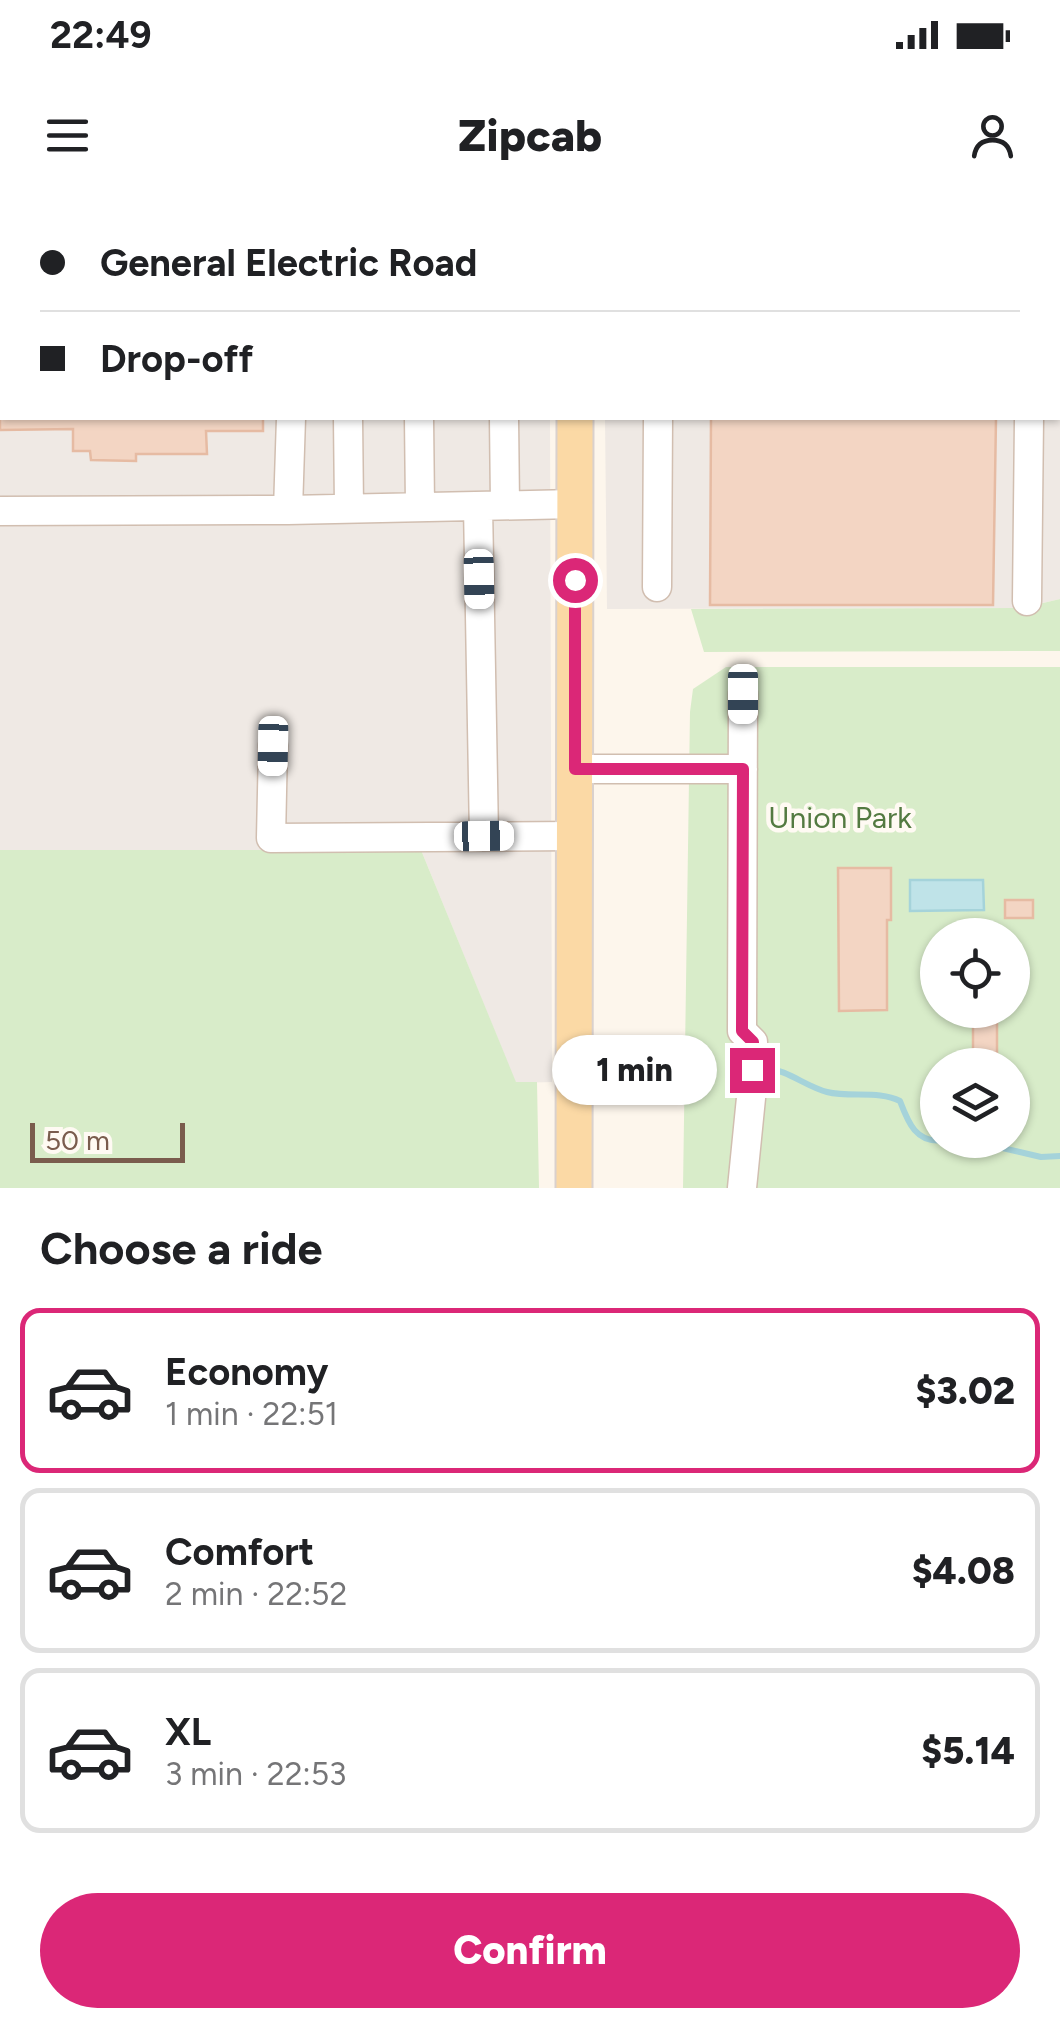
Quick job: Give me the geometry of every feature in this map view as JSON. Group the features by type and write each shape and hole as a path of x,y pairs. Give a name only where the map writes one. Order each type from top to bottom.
{"main road":[{"path":"574,420 574,1188"}],"lane":[{"path":"288,510 291,420"},
{"path":"348,420 349,508"},
{"path":"419,420 420,506"},
{"path":"484,836 492,505 504,420"},
{"path":"657,587 658,420"},
{"path":"1027,601 1029,420"},
{"path":"0,511 575,504"},
{"path":"742,1188 753,1042 742,1031 743,694"},
{"path":"273,746 271,838 574,836"},
{"path":"575,769 743,769"}],"shaded area":[{"path":"0,420 550,420 552,1082 516,1083 421,850 0,850"},
{"path":"605,420 1060,420 1060,599 1022,608 607,609"}],"green space":[{"path":"1060,599 1060,651 704,652 691,609 1022,608"},
{"name":"Union Park","path":"726,667 1060,667 1060,1188 683,1188 693,689"},
{"path":"0,850 421,850 516,1082 537,1082 539,1188 0,1188"}],"water":[{"path":"910,880 983,880 984,910 910,911"}],"building":[{"path":"0,420 263,420 263,431 206,431 207,454 136,454 136,461 91,460 90,451 73,451 73,429 0,430"},
{"path":"711,420 996,420 993,605 710,605"},
{"path":"838,868 891,868 887,1010 839,1011"},
{"path":"1005,900 1033,900 1033,918 1005,918"},
{"path":"973,1028 997,1028 997,1048 973,1048"}],"waterway":[{"path":"765,1068 827,1092 900,1101 910,1124 920,1135"},
{"path":"1030,1154 1060,1156"}],"route":[{"path":"575,580 575,769 743,769 742,1031 753,1042 752,1070"}]}
